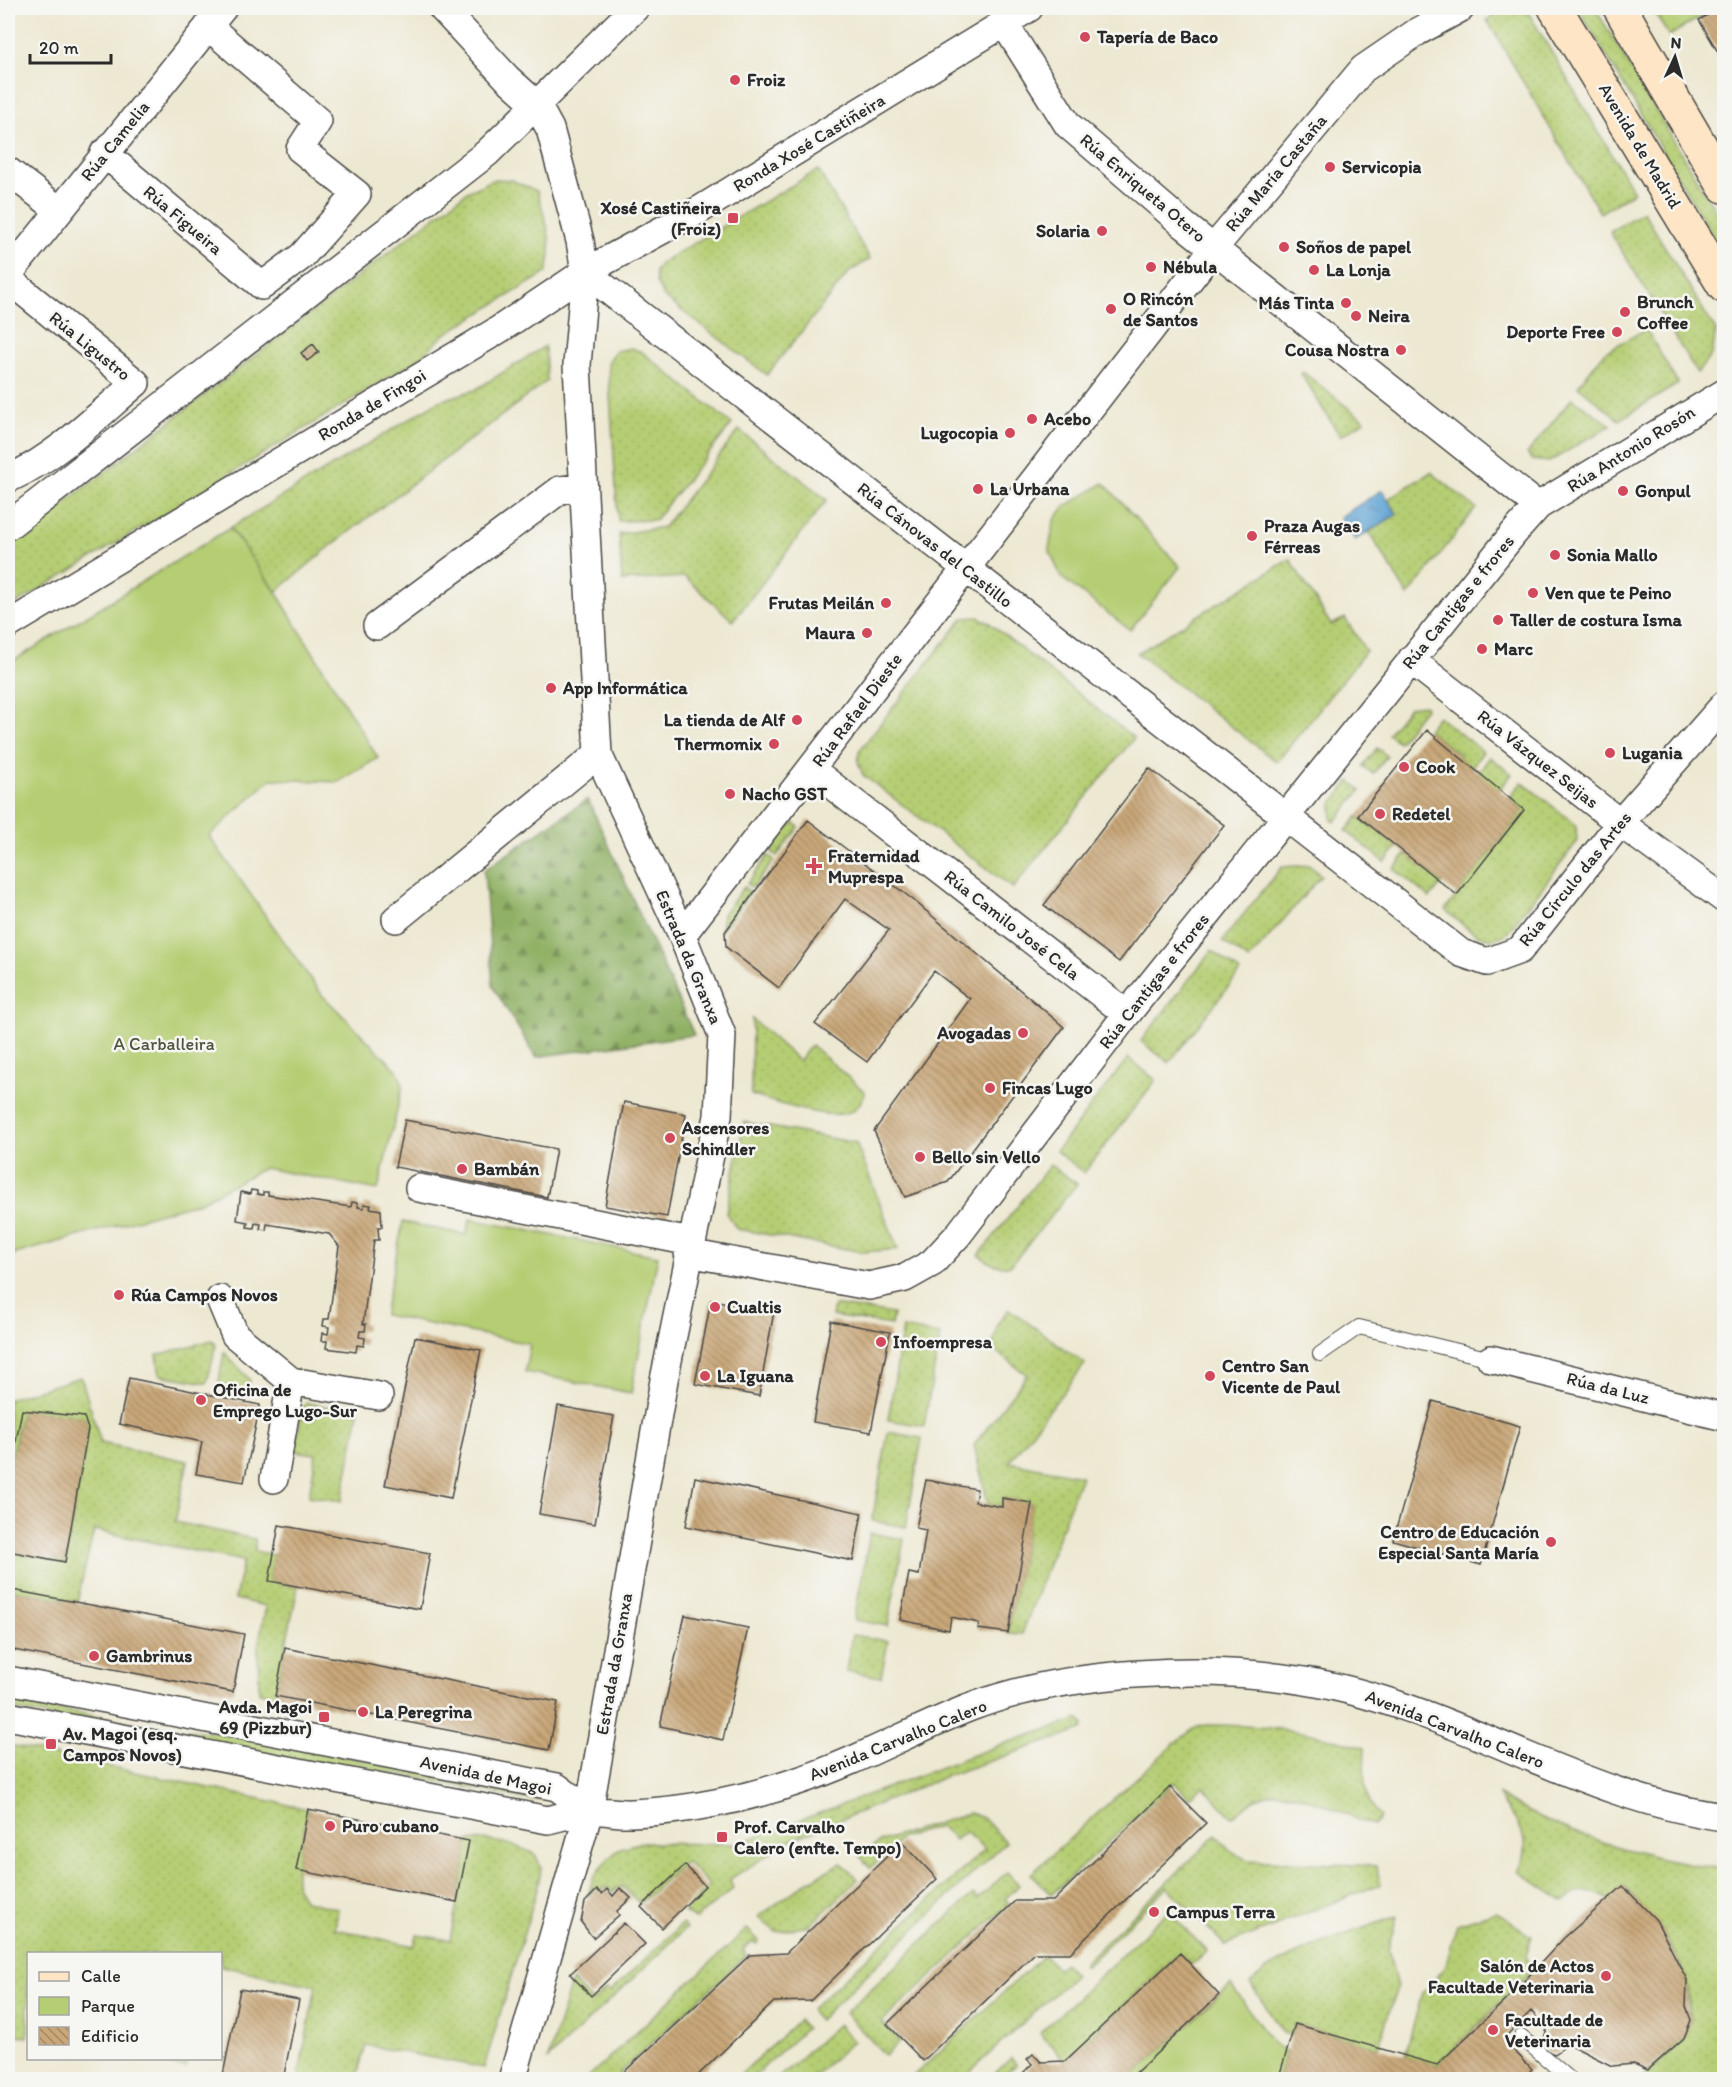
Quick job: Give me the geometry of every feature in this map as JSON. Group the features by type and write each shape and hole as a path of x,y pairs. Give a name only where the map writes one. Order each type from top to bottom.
{"street":[{"path":"444,8 507,78 537,105 550,129 585,272"},
{"path":"8,526 487,153 635,8"},
{"name":"Ronda Xosé Castiñeira","path":"585,272 701,209 1029,8"},
{"name":"Rúa María Castaña","path":"964,569 1214,248 1363,69 1416,32 1461,8"},
{"name":"Avenida de Madrid","path":"1555,8 1725,285"},
{"path":"1620,8 1725,186"},
{"name":"Rúa Camelia","path":"8,275 215,17"},
{"name":"Rúa Figueira","path":"104,153 262,286 302,256 357,194 300,149 318,121 215,17"},
{"name":"Rúa Enriqueta Otero","path":"1004,23 1068,125 1214,248 1538,506"},
{"path":"8,171 59,210"},
{"name":"Estrada da Granxa","path":"512,2079 589,1811 602,1723 690,1247 718,1116 722,1035 682,935 598,754 577,364 585,272"},
{"name":"Rúa Cánovas del Castillo","path":"585,272 964,569 1287,815"},
{"name":"Ronda de Fingoi","path":"8,625 212,500 500,329 585,272"},
{"name":"Rúa Ligustro","path":"8,279 136,383 73,437 29,469 10,476"},
{"name":"Rúa Antonio Rosón","path":"1538,506 1725,393"},
{"path":"377,626 560,490 583,487"},
{"name":"Rúa Cantigas e frores","path":"690,1247 868,1286 905,1278 932,1263 958,1235 1127,1014 1411,660 1538,506"},
{"name":"Rúa Rafael Dieste","path":"682,935 812,770 964,569"},
{"name":"Rúa Vázquez Seijas","path":"1411,660 1620,823 1725,899"},
{"name":"Rúa Círculo das Artes","path":"1287,815 1461,953 1487,962 1520,950 1620,823 1725,705"},
{"path":"396,919 598,754"},
{"name":"Rúa Camilo José Cela","path":"812,770 1127,1014"},
{"path":"419,1188 690,1247"},
{"path":"220,1299 235,1335 291,1381 379,1396"},
{"name":"Rúa da Luz","path":"1491,1359 1725,1417"},
{"path":"274,1479 291,1381"},
{"name":"Avenida Carvalho Calero","path":"589,1811 630,1814 729,1799 802,1780 974,1706 1043,1688 1153,1671 1228,1674 1308,1681 1351,1690 1406,1707 1623,1791 1692,1813 1725,1817"},
{"name":"Avenida de Magoi","path":"8,1680 557,1787 589,1811"},
{"name":"Avenida de Magoi","path":"8,1716 548,1820 589,1811"}],"lane":[{"path":"1320,1354 1359,1327 1491,1359"},
{"path":"1521,2037 1571,2079"}],"green space":[{"path":"1507,8 1528,12 1634,192 1600,213 1487,20"},
{"path":"1578,8 1595,8 1724,225 1724,255"},
{"path":"1652,8 1716,8 1669,36"},
{"path":"818,170 870,259 849,272 767,375 664,297 656,282 655,271 662,262"},
{"path":"495,179 511,180 537,191 550,242 546,273 445,334 419,359 8,609 8,547 467,192"},
{"path":"1643,211 1716,331 1712,354 1697,373 1610,232"},
{"path":"1646,329 1678,384 1619,420 1578,386 1605,352"},
{"path":"545,346 547,381 332,545 276,592 230,528 439,401 475,390"},
{"path":"631,348 642,352 732,424 655,520 618,521 608,362 616,351"},
{"path":"1303,372 1365,421 1340,436 1301,374"},
{"path":"1572,398 1611,425 1549,462 1533,460 1527,454"},
{"path":"739,430 827,500 733,621 685,577 622,581 619,534 664,527"},
{"path":"1431,472 1476,508 1408,596 1369,532 1397,514 1388,499"},
{"path":"1104,483 1180,567 1130,630 1061,577 1049,549 1054,521 1064,507"},
{"name":"A Carballeira","path":"230,528 276,592 378,758 338,782 271,779 209,836 322,995 397,1070 403,1085 378,1190 264,1168 200,1202 8,1256 8,664"},
{"path":"1290,559 1331,625 1345,618 1366,651 1277,762 1137,653"},
{"path":"978,617 988,622 1134,738 1013,888 863,775 858,762 859,751 963,618"},
{"path":"1424,705 1426,707 1399,742 1388,734 1409,707"},
{"path":"1438,716 1483,752 1471,768 1458,758 1460,755 1427,730"},
{"path":"1377,748 1387,756 1373,774 1363,766"},
{"path":"1490,757 1512,774 1499,790 1478,773"},
{"path":"1350,781 1361,790 1335,822 1332,820 1332,804"},
{"path":"1522,782 1569,819 1576,827 1577,842 1508,932 1491,939 1467,928 1445,910 1524,810 1509,798"},
{"path":"588,799 694,1035 536,1057 493,987 484,870"},
{"path":"1358,816 1397,847 1385,862 1346,831"},
{"path":"793,822 799,827 777,856 771,851"},
{"path":"1406,854 1442,883 1430,898 1394,869"},
{"path":"768,855 774,860 753,888 747,884"},
{"path":"1310,865 1321,876 1249,960 1222,941 1282,867"},
{"path":"744,887 750,892 721,931 723,914"},
{"path":"1212,950 1240,972 1169,1063 1141,1041"},
{"path":"752,1019 799,1061 811,1045 865,1092 857,1107 848,1113 821,1113 751,1095"},
{"path":"1128,1058 1156,1080 1084,1173 1056,1151"},
{"path":"744,1122 856,1143 898,1249 863,1252 737,1229 726,1213"},
{"path":"1050,1165 1077,1184 1011,1265 994,1265 979,1255"},
{"path":"470,1219 658,1256 631,1393 525,1372 530,1344 384,1315 403,1222 466,1235"},
{"path":"834,1305 893,1314 891,1325 832,1316"},
{"path":"1009,1309 1085,1364 1009,1462 1081,1476 1022,1634 1008,1633 1032,1503 1003,1498 1002,1507 988,1504 974,1445 1027,1375 992,1348 998,1323"},
{"path":"903,1328 940,1335 924,1426 888,1420"},
{"path":"212,1340 216,1345 207,1383 160,1375 157,1355"},
{"path":"224,1352 250,1380 247,1391 223,1386 219,1381"},
{"path":"81,1377 101,1443 188,1461 175,1522 255,1539 255,1551 274,1555 269,1581 298,1587 275,1696 259,1692 258,1646 266,1606 235,1599 243,1561 94,1530 77,1602 13,1590 8,1615 8,1551 65,1562 88,1429 84,1417 22,1410 8,1475 8,1399"},
{"path":"307,1403 359,1412 342,1501 309,1496 316,1454 294,1451 303,1407"},
{"path":"888,1432 922,1438 906,1527 872,1521"},
{"path":"870,1533 904,1539 888,1626 854,1620"},
{"path":"852,1635 888,1641 881,1677 846,1671"},
{"path":"8,1700 162,1728 233,1734 542,1796 541,1800 532,1800 406,1775 329,1765 8,1709"},
{"path":"1079,1719 1084,1725 1082,1730 949,1775 791,1840 730,1879 733,1889 695,1919 684,1912 709,1885 686,1861 640,1904 622,1886 612,1892 607,1887 601,1891 597,1887 588,1896 593,1878 609,1858 621,1848 639,1843 737,1844 997,1746"},
{"path":"1205,1725 1286,1730 1325,1737 1365,1748 1365,1784 1370,1801 1380,1817 1374,1826 1294,1795 1272,1793 1250,1803 1232,1817 1203,1786 1189,1798 1174,1782 1051,1895 1031,1874 1175,1743 1195,1728"},
{"path":"8,1745 308,1809 296,1870 296,1886 305,1901 338,1909 335,1929 414,1946 417,1935 450,1940 469,1841 486,1840 520,1848 535,1854 541,1868 538,1886 484,2068 366,2045 356,2079 298,2079 316,1986 222,1966 222,1952 27,1952 27,2037 8,2033"},
{"path":"1497,1794 1550,1822 1606,1843 1665,1859 1724,1869 1724,2079 1642,2079 1684,2038 1691,2020 1687,1984 1675,1953 1652,1918 1624,1886 1608,1900 1596,1893 1585,1891 1569,1897 1564,1902 1518,1871 1524,1859 1525,1839 1516,1821"},
{"path":"970,1813 983,1818 1006,1842 819,2020 810,2010 985,1849 965,1832 955,1840 940,1826 902,1838 870,1868 859,1855 882,1841"},
{"path":"1216,1835 1233,1853 1248,1860 1376,1866 1381,1884 1225,1945 1167,1887 1086,1966 1083,1964"},
{"path":"841,1863 858,1879 809,1926 776,1932 758,1917 807,1882"},
{"path":"1007,1872 1019,1885 1005,1899 1009,1904 882,2022 900,2042 885,2055 845,2013 973,1894 978,1899"},
{"path":"1168,1911 1207,1951 1191,1965 1179,1953 1065,2061 1040,2033"},
{"path":"1496,1912 1532,1936 1526,1956 1532,1972 1437,2065 1405,2056 1422,1993 1445,1968 1457,1924"},
{"path":"1397,1916 1388,1950 1397,1987 1378,2048 1295,2024 1291,2036 1283,2033 1250,1983 1265,1971 1300,1952"},
{"path":"682,1924 686,1928 548,2059 572,1980 592,2002 606,1989 610,1992"},
{"path":"747,1929 759,1941 743,1949 746,1956 619,2073 625,2079 586,2079"},
{"path":"1044,1955 1057,1969 1064,1963 1075,1975 962,2079 910,2079"},
{"path":"1231,1985 1274,2045 1286,2051 1278,2079 1128,2080"},
{"path":"799,2020 806,2028 751,2079 736,2079"},
{"path":"838,2024 853,2041 811,2079 777,2079"},
{"path":"1011,2058 1016,2064 1000,2079 989,2079"},
{"path":"142,2060 188,2060 186,2068"}],"water":[{"path":"1382,490 1397,514 1355,540 1340,517"}],"building":[{"path":"1719,8 1724,8 1724,62 1699,20"},
{"path":"313,344 319,352 307,361 301,353"},
{"path":"1427,730 1524,810 1457,895 1358,816"},
{"path":"1149,768 1224,825 1119,962 1044,905"},
{"path":"808,820 912,899 1064,1027 948,1182 905,1197 874,1131 970,999 934,971 867,1062 815,1024 889,930 845,899 779,988 726,947 725,932"},
{"path":"624,1102 686,1114 667,1217 605,1206"},
{"path":"405,1120 556,1149 547,1197 395,1167"},
{"path":"251,1190 257,1191 257,1194 263,1195 263,1192 268,1192 268,1195 351,1207 352,1202 358,1203 358,1207 364,1208 364,1204 381,1210 382,1227 378,1227 379,1240 374,1240 363,1324 366,1324 365,1331 360,1331 359,1337 365,1338 364,1346 357,1345 356,1352 326,1348 327,1341 321,1341 322,1333 328,1334 329,1327 323,1326 324,1319 329,1319 339,1246 329,1234 267,1224 266,1230 260,1229 261,1224 255,1223 254,1228 247,1227 248,1222 237,1220 241,1192 250,1194"},
{"path":"711,1300 774,1311 759,1396 695,1384"},
{"path":"831,1321 890,1332 871,1432 813,1422"},
{"path":"415,1337 481,1350 451,1498 385,1485"},
{"path":"129,1378 260,1405 244,1482 196,1474 202,1442 119,1424"},
{"path":"1433,1401 1520,1426 1481,1565 1393,1540"},
{"path":"558,1406 614,1416 595,1524 539,1514"},
{"path":"22,1410 84,1417 88,1429 65,1562 8,1551 8,1483"},
{"path":"695,1477 862,1513 853,1561 686,1526"},
{"path":"926,1480 977,1489 975,1502 1002,1507 1002,1498 1032,1503 1008,1633 978,1629 979,1623 951,1617 949,1630 900,1620 909,1573 919,1575 926,1530 916,1528"},
{"path":"279,1525 430,1553 420,1609 269,1581"},
{"path":"12,1590 244,1634 233,1692 8,1649 8,1615"},
{"path":"685,1615 748,1628 723,1740 660,1726"},
{"path":"285,1648 558,1702 549,1750 275,1696"},
{"path":"1170,1787 1206,1823 1070,1953 1035,1953 923,2061 887,2024 1015,1901 1053,1901"},
{"path":"308,1809 469,1841 457,1902 296,1870"},
{"path":"902,1842 937,1879 810,2001 774,2002 693,2080 629,2080 623,2073 750,1955 786,1953"},
{"path":"685,1865 705,1886 662,1928 641,1907"},
{"name":"Salón de Actos Facultade Veterinaria","path":"1623,1886 1656,1920 1687,1980 1686,2007 1691,2020 1684,2038 1648,2070 1634,2064 1612,2066 1568,2044 1555,2054 1546,2051 1542,2044 1547,2029 1531,2011 1503,2039 1532,2069 1522,2080 1278,2080 1295,2024 1437,2065 1513,1993 1564,1938"},
{"path":"620,1888 631,1898 617,1911 619,1915 593,1938 581,1922 585,1902 597,1890 602,1894 607,1889 613,1896"},
{"path":"624,1923 645,1944 591,1996 570,1974"},
{"path":"1180,1953 1219,1995 1128,2080 1016,2080 1032,2064 1027,2059 1033,2054 1041,2062 1065,2061"},
{"path":"240,1989 299,2000 283,2080 222,2080"}],"place":[{"name":"Tapería de Baco","path":"1085,37"},
{"name":"Froiz","path":"735,80"},
{"name":"Servicopia","path":"1330,167"},
{"name":"Xosé Castiñeira (Froiz)","path":"733,218"},
{"name":"Solaria","path":"1102,231"},
{"name":"Soños de papel","path":"1284,247"},
{"name":"Nébula","path":"1151,267"},
{"name":"La Lonja","path":"1314,270"},
{"name":"Más Tinta","path":"1346,303"},
{"name":"O Rincón de Santos","path":"1111,309"},
{"name":"Brunch Coffee","path":"1625,312"},
{"name":"Neira","path":"1356,316"},
{"name":"Deporte Free","path":"1617,332"},
{"name":"Cousa Nostra","path":"1401,350"},
{"name":"Acebo","path":"1032,419"},
{"name":"Lugocopia","path":"1010,433"},
{"name":"La Urbana","path":"978,489"},
{"name":"Gonpul","path":"1623,491"},
{"name":"Praza Augas Férreas","path":"1252,536"},
{"name":"Sonia Mallo","path":"1555,555"},
{"name":"Ven que te Peino","path":"1533,593"},
{"name":"Frutas Meilán","path":"886,603"},
{"name":"Taller de costura Isma","path":"1498,620"},
{"name":"Maura","path":"867,633"},
{"name":"Marc","path":"1482,649"},
{"name":"App Informática","path":"551,688"},
{"name":"La tienda de Alf","path":"797,720"},
{"name":"Thermomix","path":"774,744"},
{"name":"Lugania","path":"1610,753"},
{"name":"Cook","path":"1404,767"},
{"name":"Nacho GST","path":"730,794"},
{"name":"Redetel","path":"1380,814"},
{"name":"Fraternidad Muprespa","path":"814,866"},
{"name":"Avogadas","path":"1023,1033"},
{"name":"Fincas Lugo","path":"990,1088"},
{"name":"Ascensores Schindler","path":"670,1138"},
{"name":"Bello sin Vello","path":"920,1157"},
{"name":"Bambán","path":"462,1169"},
{"name":"Rúa Campos Novos","path":"119,1295"},
{"name":"Cualtis","path":"715,1307"},
{"name":"Infoempresa","path":"881,1342"},
{"name":"La Iguana","path":"705,1376"},
{"name":"Centro San Vicente de Paul","path":"1210,1376"},
{"name":"Oficina de Emprego Lugo-Sur","path":"201,1400"},
{"name":"Centro de Educación Especial Santa María","path":"1551,1542"},
{"name":"Gambrinus","path":"94,1656"},
{"name":"La Peregrina","path":"363,1712"},
{"name":"Avda. Magoi 69 (Pizzbur)","path":"324,1717"},
{"name":"Av. Magoi (esq. Campos Novos)","path":"51,1744"},
{"name":"Puro cubano","path":"330,1826"},
{"name":"Prof. Carvalho Calero (enfte. Tempo)","path":"722,1837"},
{"name":"Campus Terra","path":"1154,1912"},
{"name":"Salón de Actos Facultade Veterinaria","path":"1606,1976"},
{"name":"Facultade de Veterinaria","path":"1493,2030"}]}
